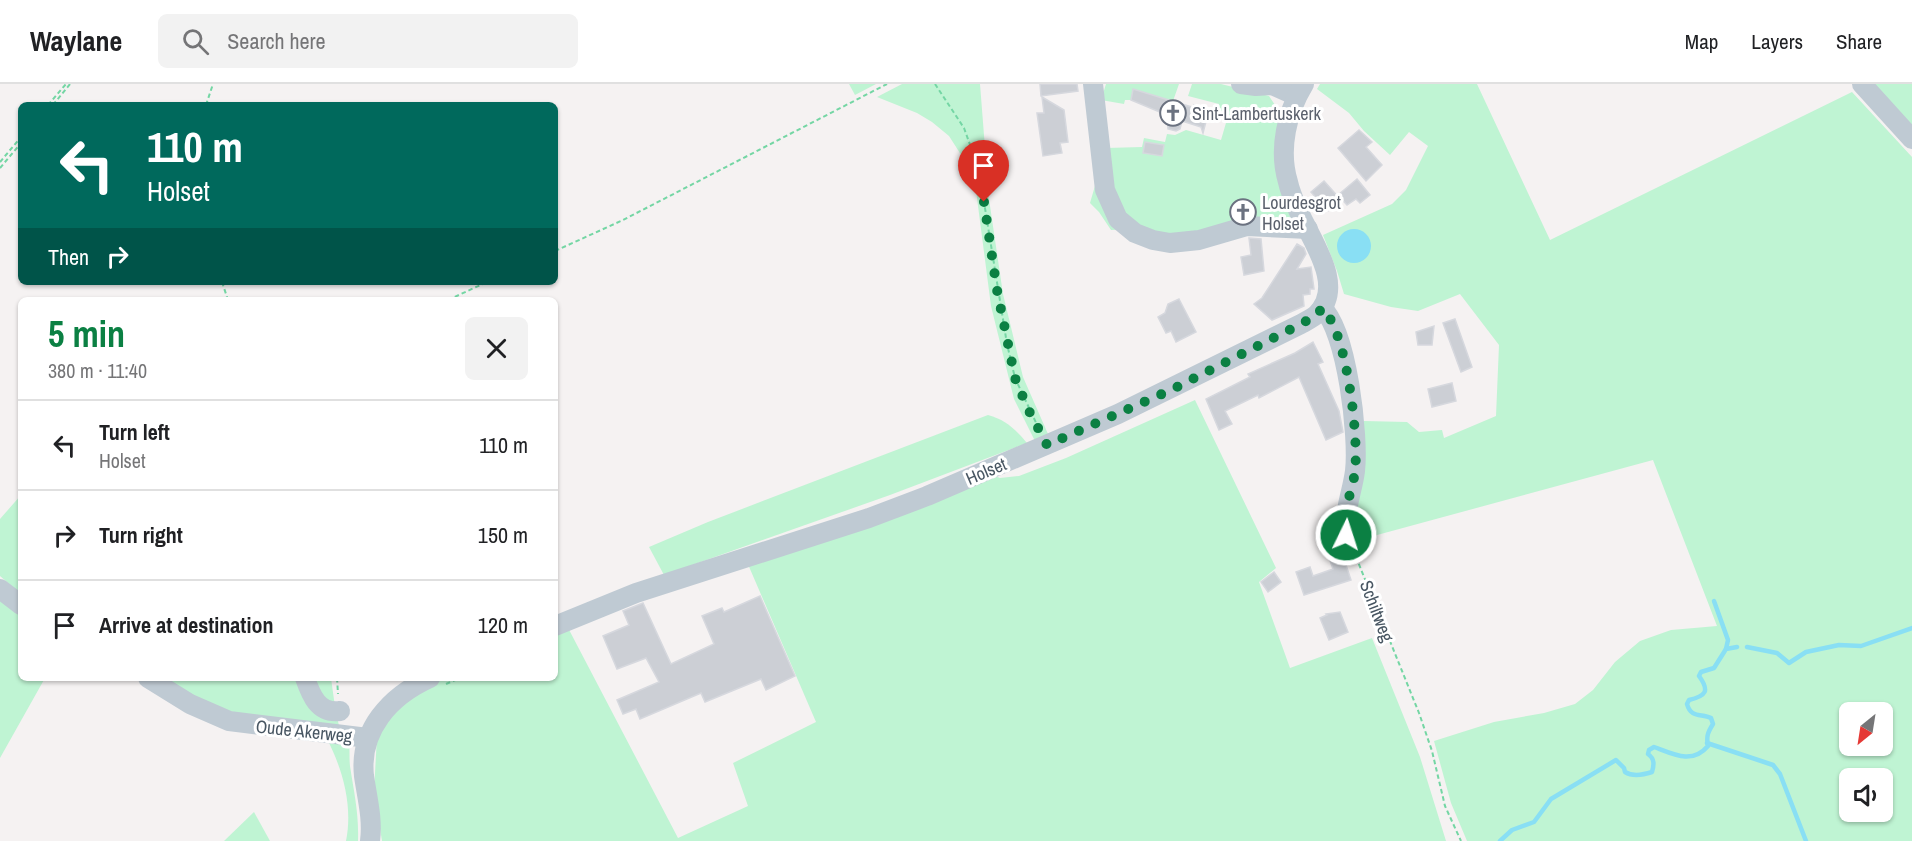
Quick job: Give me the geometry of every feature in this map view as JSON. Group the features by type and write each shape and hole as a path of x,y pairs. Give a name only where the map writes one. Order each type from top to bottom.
{"street":[{"path":"1093,84 1105,190 1118,219 1135,233 1170,243 1199,240 1247,226 1308,229"},
{"path":"1241,84 1300,90 1287,123 1284,152 1287,181 1326,270 1327,288 1322,308 1335,328 1353,406 1355,471 1344,528 1349,543"},
{"path":"1862,84 1912,139"},
{"name":"Holset","path":"558,625 636,593 868,518 957,483 1171,390 1301,324 1317,315 1322,308"},
{"path":"0,590 18,603"},
{"name":"Oude Akerweg","path":"153,681 199,708 229,721 245,725 368,738 364,764 370,841"},
{"path":"306,681 316,702 332,711 340,711"},
{"path":"368,738 385,709 413,686 424,681"}],"path":[{"path":"51,102 68,84"},
{"path":"55,102 68,84"},
{"path":"207,102 213,84"},
{"path":"558,249 623,220 886,84"},
{"path":"935,84 964,128 976,162 997,290 1015,378 1047,445"},
{"path":"0,162 18,141"},
{"path":"0,168 18,147"},
{"path":"454,297 480,285"},
{"name":"Schiltweg","path":"1349,543 1419,713 1432,751 1445,806 1461,841"}],"green space":[{"path":"849,84 876,84 855,95"},
{"path":"902,84 980,84 989,199 1003,294 1023,377 1048,434 1035,441 1014,399 991,306 974,175 949,136 932,122 917,113 877,97"},
{"path":"1106,84 1179,84 1173,101 1133,90 1131,100 1125,100 1124,104 1101,100"},
{"path":"1192,84 1221,84 1269,96 1277,108 1281,121 1291,218 1265,218 1175,236 1138,229 1111,230 1090,203 1106,148 1142,147 1144,138 1165,142 1167,134 1175,135 1186,130 1221,140 1228,116 1218,112 1219,104 1188,96"},
{"path":"1320,84 1477,84 1550,240 1852,92 1912,157 1912,841 1467,841 1451,803 1434,741 1494,722 1544,713 1575,704 1593,690 1615,662 1640,641 1671,630 1717,626 1653,460 1355,541 1353,536 1364,421 1407,422 1419,432 1442,430 1444,438 1496,416 1499,345 1460,294 1418,311 1391,307 1344,294 1323,235 1392,204 1406,190 1428,146 1409,132 1390,155 1364,131 1349,113 1317,89"},
{"path":"1871,84 1912,84 1912,130"},
{"path":"1195,400 1276,568 1259,582 1290,668 1372,638 1420,757 1446,841 382,841 374,792 377,736 407,693 437,681 558,681 558,628 566,624 678,838 748,806 733,763 816,722 747,562 986,473 1000,478 1019,476 1066,458"},
{"path":"988,415 1010,426 1027,443 890,495 664,575 649,547 708,522"},
{"path":"18,498 18,591 0,576 0,519"},
{"path":"0,598 18,613 18,681 43,681 0,758"},
{"path":"166,681 303,681 337,717 340,730 216,709"},
{"path":"312,681 331,681 335,707 321,700"},
{"path":"327,739 349,742 358,841 346,841 348,815 345,788 338,763"},
{"path":"254,812 270,841 224,841"}],"water":[{"path":"1354,229 1366,234 1371,246 1366,258 1354,263 1342,258 1337,246 1342,234"}],"building":[{"path":"1040,84 1077,84 1078,91 1041,96"},
{"name":"Sint-Lambertuskerk","path":"1133,89 1195,108 1194,105 1209,110 1203,133 1201,127 1182,121 1180,129 1176,131 1168,129 1167,115 1131,100"},
{"path":"1042,97 1064,110 1068,142 1060,143 1062,153 1043,156 1037,113 1044,113"},
{"path":"1359,130 1372,142 1366,147 1382,165 1366,181 1338,148"},
{"path":"1145,142 1164,145 1162,156 1143,153"},
{"path":"1357,179 1370,195 1360,203 1356,199 1347,205 1338,195"},
{"path":"1324,181 1341,200 1328,211 1311,192"},
{"path":"1249,238 1261,239 1264,271 1244,275 1241,257 1251,255"},
{"path":"1297,244 1304,248 1306,254 1297,269 1311,267 1314,289 1310,289 1310,294 1303,295 1304,306 1272,320 1254,304 1262,298"},
{"path":"1179,299 1196,332 1176,342 1171,331 1166,333 1158,317 1165,313 1168,304"},
{"path":"1455,319 1472,367 1461,372 1443,323"},
{"path":"1434,326 1432,345 1418,345 1416,332"},
{"path":"1313,342 1323,362 1318,364 1339,411 1343,432 1326,440 1299,377 1259,398 1258,395 1225,411 1232,424 1219,430 1206,399 1250,377 1248,374 1295,353"},
{"path":"1452,383 1456,401 1432,407 1428,389"},
{"path":"1342,553 1351,580 1304,595 1296,572 1310,567 1313,576 1333,569 1329,558"},
{"path":"1274,572 1281,582 1268,592 1261,582"},
{"path":"760,596 795,676 766,690 761,679 705,702 701,693 640,719 636,709 623,714 617,700 659,682 646,658 617,669 603,636 629,625 623,611 643,603 671,664 714,644 702,616 722,608 724,612"},
{"path":"1340,612 1348,632 1329,640 1320,618 1326,614"}],"waterway":[{"path":"1714,601 1728,640 1726,649"},
{"path":"1747,647 1777,653 1789,663 1806,652 1839,645 1861,646 1912,628"},
{"path":"1500,841 1512,830 1534,822 1551,799 1616,760 1625,772 1638,775 1652,772 1653,762 1648,754 1649,750 1654,747 1689,757 1702,752 1708,746 1708,734 1713,724 1711,718 1691,712 1687,704 1689,700 1703,695 1705,689 1699,676 1701,672 1714,668 1726,649 1737,647"},
{"path":"1707,743 1773,765 1780,774 1806,841"}],"place":[{"name":"Sint-Lambertuskerk","path":"1173,113"},
{"name":"Lourdesgrot Holset","path":"1243,212"}],"route":[{"path":"984,202 997,290 1015,378 1047,445 1171,390 1301,324 1317,315 1322,308 1335,328 1353,406 1355,471 1344,528 1346,535"}]}
